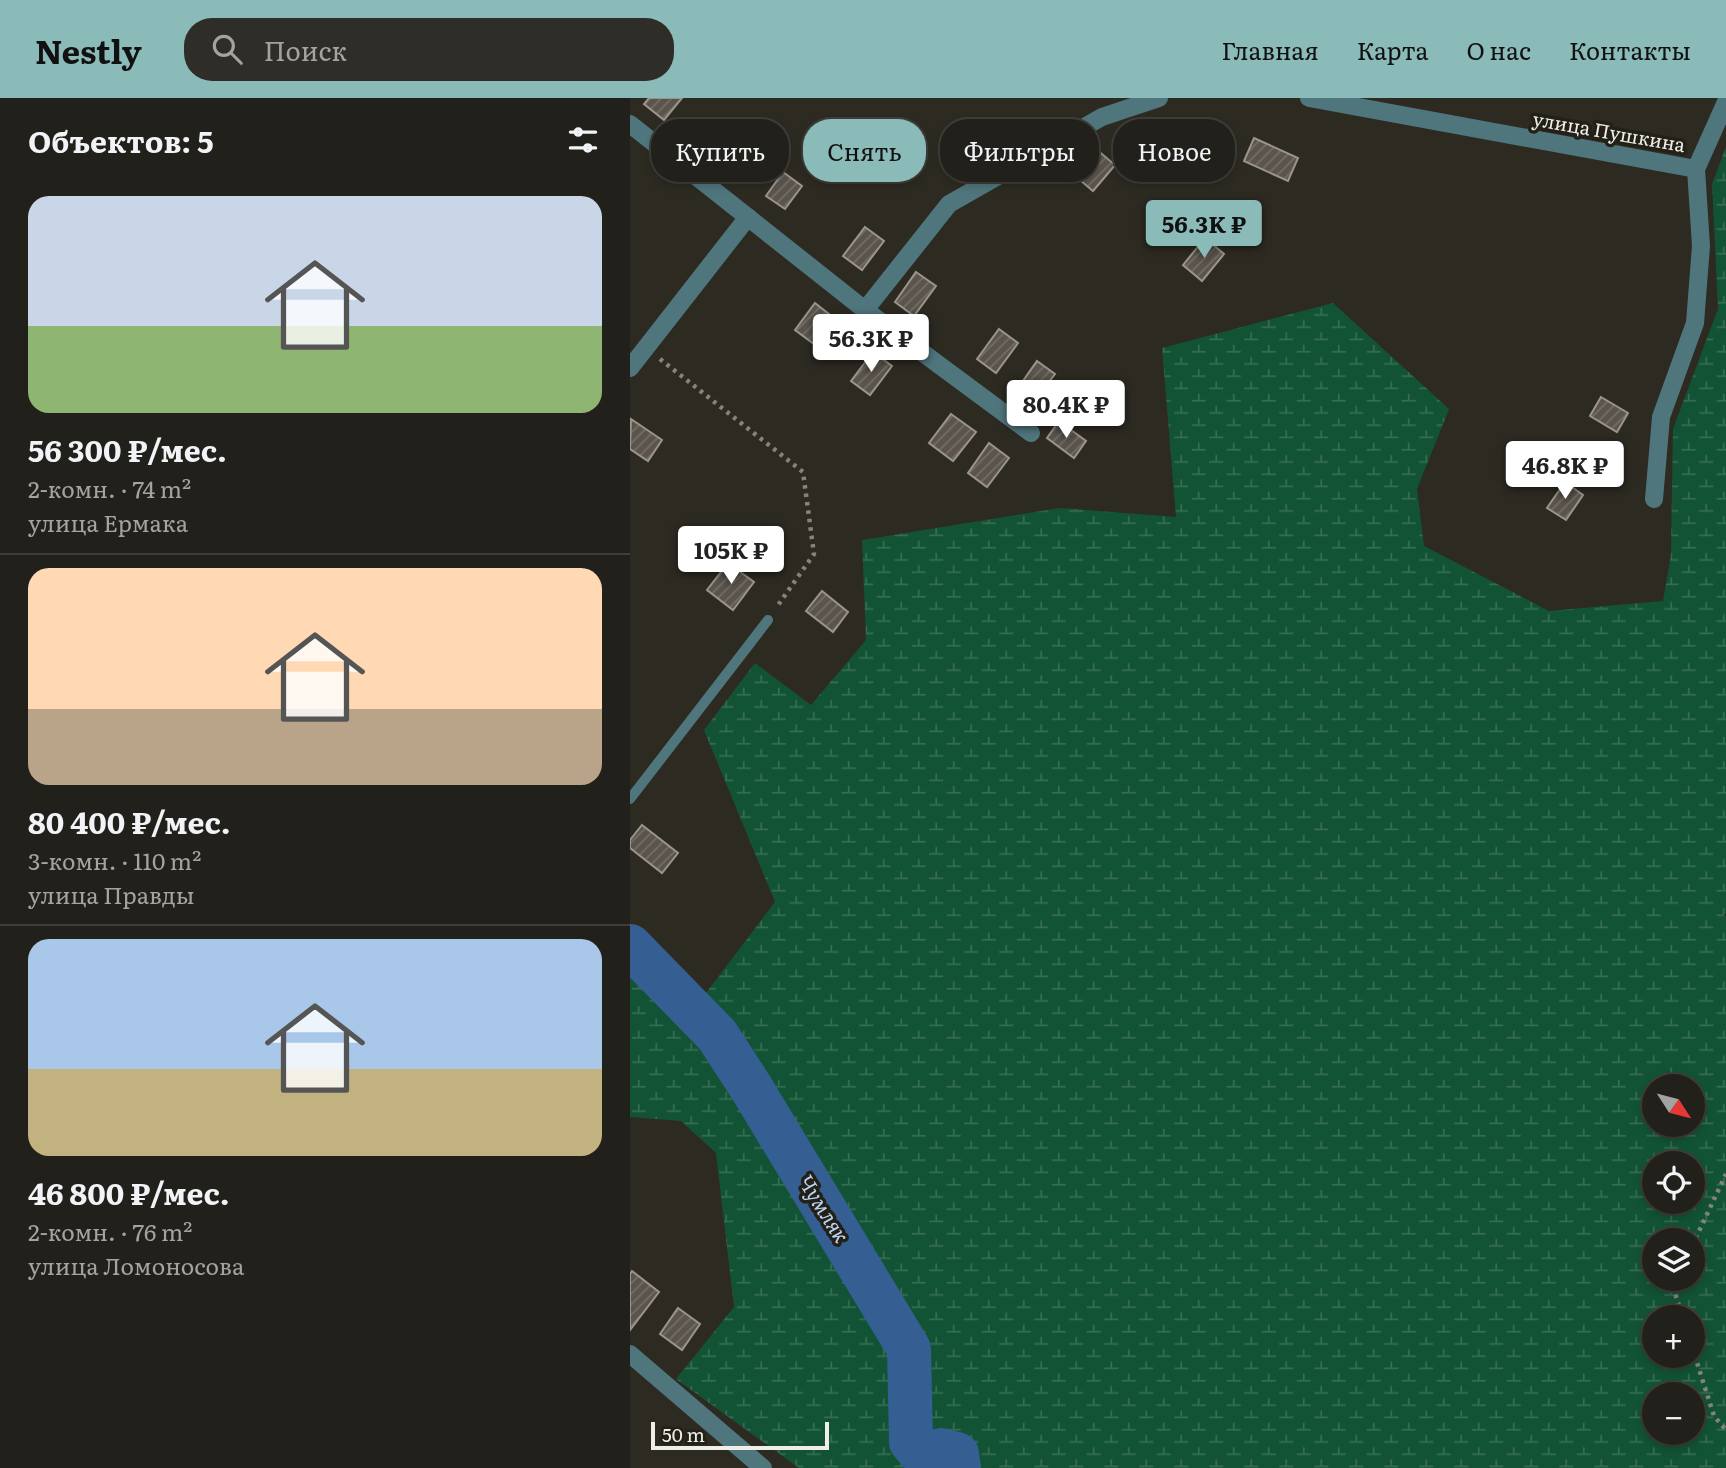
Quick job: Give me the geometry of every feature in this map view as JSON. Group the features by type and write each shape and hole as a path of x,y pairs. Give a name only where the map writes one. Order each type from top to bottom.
{"street":[{"path":"866,310 949,204 1102,117 1159,98"},
{"name":"улица Пушкина","path":"1309,98 1696,169"},
{"path":"1654,499 1661,417 1695,323 1701,246 1696,169 1726,102"},
{"path":"630,124 866,310 1031,433"},
{"path":"630,368 748,217"},
{"path":"630,1354 763,1468"}],"lane":[{"path":"630,799 768,620"}],"path":[{"path":"646,348 803,472 814,554 768,620"},
{"path":"1700,1228 1726,1174"},
{"path":"1699,1368 1714,1416 1726,1430"}],"green space":[{"path":"1726,147 1726,1468 799,1468 676,1379 734,1307 716,1153 681,1121 630,1117 630,946 693,1010 775,902 704,730 755,663 811,705 866,640 862,540 1060,508 1176,517 1162,348 1333,303 1449,409 1417,489 1424,546 1549,611 1663,601 1671,555 1673,429 1718,309 1712,184"}],"building":[{"path":"649,98 682,98 665,119 644,104"},
{"path":"1254,138 1298,158 1288,181 1244,161"},
{"path":"1099,152 1113,163 1113,167 1093,191 1082,182 1099,182"},
{"path":"789,176 802,186 785,209 766,196 776,182 789,182"},
{"path":"865,227 884,241 862,270 843,256"},
{"path":"1205,238 1224,254 1202,281 1183,265"},
{"path":"916,272 936,286 914,316 895,302"},
{"path":"815,303 834,318 814,344 795,330"},
{"path":"999,329 1018,343 996,373 977,359"},
{"path":"873,352 892,366 870,395 851,381"},
{"path":"1037,361 1055,374 1035,400 1018,388"},
{"path":"1601,397 1628,413 1617,432 1590,416"},
{"path":"951,414 976,432 953,461 929,443"},
{"path":"631,419 662,440 648,461 630,449"},
{"path":"1059,421 1086,441 1074,458 1047,438"},
{"path":"989,443 1009,458 987,487 968,473"},
{"path":"1565,482 1583,495 1566,520 1547,508"},
{"path":"728,563 754,582 733,610 707,590"},
{"path":"822,591 848,612 833,632 806,611"},
{"path":"642,825 678,853 662,873 630,848 630,840"},
{"path":"632,1271 659,1292 630,1330 630,1274"},
{"path":"678,1308 700,1324 682,1350 660,1334"}],"waterway":[{"name":"Чумляк","path":"630,946 717,1035 752,1089 909,1349 911,1442 926,1459 941,1450 957,1454 959,1468"}]}
